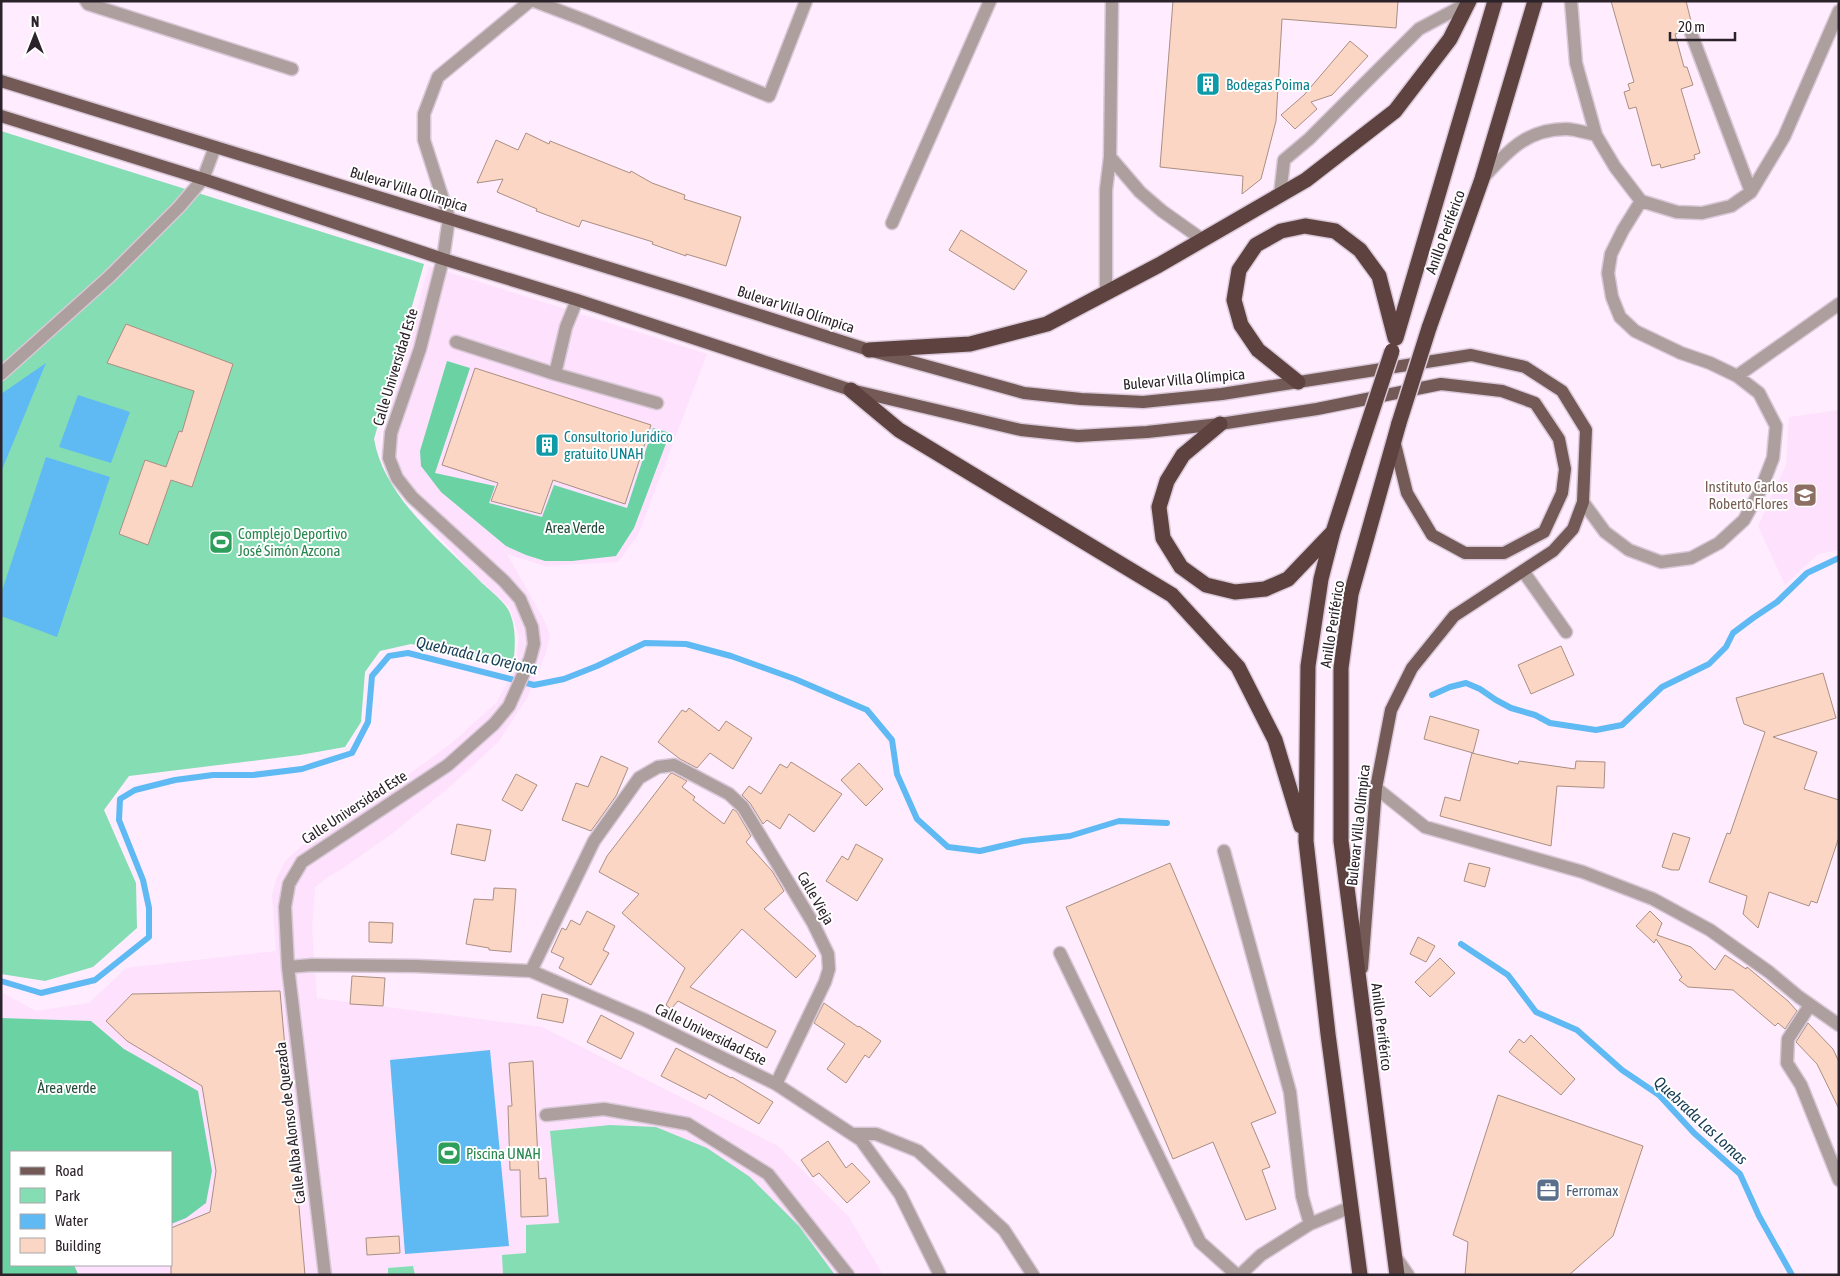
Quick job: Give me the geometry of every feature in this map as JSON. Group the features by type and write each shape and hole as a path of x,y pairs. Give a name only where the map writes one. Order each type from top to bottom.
{"highway":[{"name":"Anillo Periférico","path":"1360,1275 1328,1034 1306,841 1308,666 1321,579 1334,532 1394,345 1495,1"},
{"name":"Anillo Periférico","path":"1397,1275 1341,841 1341,668 1352,594 1394,440 1429,328 1482,179 1535,1"},
{"path":"870,350 970,344 1047,324 1203,240 1306,180 1396,112 1450,39 1469,2"},
{"path":"1298,382 1258,350 1241,325 1234,300 1239,270 1256,245 1281,230 1305,226 1334,231 1360,250 1379,276 1394,345"},
{"path":"851,390 899,430 1172,595 1238,667 1275,740 1306,841"},
{"path":"1220,424 1183,455 1167,481 1159,507 1163,538 1181,567 1206,585 1235,592 1266,589 1288,579 1334,532"}],"main road":[{"name":"Bulevar Villa Olímpica","path":"1,81 449,218 870,350 1024,393 1081,400 1142,402 1222,394 1471,355 1526,367 1562,391 1586,430 1583,502 1573,529 1553,551 1454,616 1412,668 1391,710 1376,788 1360,993"},
{"path":"1,116 202,179 443,259 577,300 851,390 1021,430 1078,436 1147,432 1220,424 1317,409 1441,384 1502,391 1535,403 1559,439 1565,469 1562,493 1544,532 1504,553 1465,553 1432,535 1408,493 1394,440"}],"street":[{"path":"86,1 88,4 292,69"},
{"path":"449,218 424,140 424,114 431,90 438,77 530,1"},
{"path":"534,1 769,96 806,1"},
{"path":"892,223 990,1"},
{"path":"1106,293 1106,190 1110,156 1112,1"},
{"path":"1571,1 1576,63 1596,135 1615,167 1641,201 1677,212 1702,213 1731,206 1751,192 1784,137 1839,11"},
{"path":"1280,195 1284,160 1309,139 1420,29 1469,2"},
{"path":"1691,34 1751,192"},
{"path":"1482,179 1512,147 1538,132 1567,129 1596,135"},
{"path":"1,374 110,277 178,208 202,179 215,147"},
{"path":"1110,156 1140,192 1162,211 1203,240"},
{"path":"1583,502 1605,532 1629,550 1661,562 1692,558 1719,543 1744,520 1761,489 1773,458 1776,426 1759,393 1737,376 1710,363 1681,353 1635,331 1620,317 1612,297 1608,273 1611,254 1641,201"},
{"name":"Calle Universidad Este","path":"449,218 443,259 420,349 391,433 389,458 397,478 412,497 504,581 520,599 532,627 534,644 530,659 509,706 494,724 448,765 302,862 289,884 285,907 288,967 312,965 416,966 531,971 645,1020 776,1084 861,1140 900,1194 940,1275"},
{"path":"555,374 566,327 577,300"},
{"path":"1737,376 1839,304"},
{"path":"456,342 657,404"},
{"path":"1523,571 1566,632"},
{"name":"Calle Vieja","path":"531,971 594,841 639,778 658,767 674,765 728,794 743,807 813,923 828,954 829,969 825,982 776,1084"},
{"path":"1376,788 1425,827 1583,872 1653,899 1710,930 1839,1025"},
{"path":"1224,851 1290,1092 1302,1196 1310,1224"},
{"path":"1060,953 1200,1242 1238,1275 1261,1255 1310,1224 1351,1207"},
{"name":"Calle Alba Alonso de Quezada","path":"288,967 325,1275"},
{"path":"1810,1005 1788,1039 1787,1063 1801,1085 1839,1180"},
{"path":"546,1115 604,1109 688,1124 768,1174 848,1275"},
{"path":"853,1134 876,1134 918,1151 1004,1230 1033,1275"},
{"path":"1394,1255 1408,1275"}],"shaded area":[{"path":"429,266 707,354 638,535 618,562 545,566 507,554 544,620 550,635 546,653 527,698 499,741 453,784 393,833 315,887 312,929 317,998 542,1027 778,1146 849,1217 883,1275 1,1275 1,992 36,1011 89,1003 126,968 276,951 272,895 277,877 286,860 302,846 369,803 452,743 497,702 516,666 519,636 509,607 472,573 402,495 386,471 381,452"},
{"name":"Instituto Carlos Roberto Flores","path":"1839,410 1839,550 1818,554 1785,585 1758,526 1786,465 1789,417"}],"green space":[{"name":"Complejo Deportivo José Simón Azcona","path":"1,131 424,264 374,439 380,460 389,480 401,499 432,533 504,604 512,618 515,639 513,667 411,644 380,651 365,672 361,722 345,747 300,755 129,776 104,810 136,883 137,928 93,967 45,981 1,974"},
{"name":"Area Verde","path":"447,361 470,368 435,473 495,486 489,503 542,517 554,485 627,508 653,428 670,433 634,528 616,556 572,561 545,561 526,555 506,546 441,492 421,466 420,451"},
{"name":"Àrea verde","path":"1,1018 91,1021 124,1049 198,1091 212,1171 206,1203 186,1218 172,1224 172,1151 10,1151 10,1266 74,1266 78,1274 1,1275"},
{"path":"610,1125 656,1127 707,1148 750,1177 799,1226 835,1275 503,1275 502,1255 526,1253 526,1225 559,1223 550,1131"},
{"path":"413,1266 415,1275 388,1275 388,1268"}],"water":[{"path":"46,363 1,472 1,394"},
{"path":"78,395 130,412 111,463 59,447"},
{"path":"46,457 110,477 57,637 1,616 1,594"},
{"name":"Piscina UNAH","path":"490,1050 509,1246 405,1254 390,1060"}],"building":[{"name":"Bodegas Poima","path":"1173,1 1398,1 1396,28 1282,19 1276,121 1261,179 1242,194 1243,176 1160,167"},
{"path":"1611,1 1686,1 1692,25 1688,26 1683,32 1675,34 1684,67 1687,67 1693,85 1681,89 1700,153 1694,155 1695,159 1661,168 1660,164 1652,166 1636,107 1629,109 1624,92 1630,90 1628,84 1634,82"},
{"path":"1350,41 1368,56 1332,95 1311,102 1317,109 1295,129 1281,115 1304,95"},
{"path":"526,133 549,144 550,141 630,173 631,171 652,183 685,195 684,199 741,217 726,266 686,254 686,256 652,244 653,242 582,220 579,227 536,211 537,209 497,192 503,179 477,183 496,140 518,150"},
{"path":"961,230 1027,271 1014,290 949,250"},
{"path":"126,324 233,364 192,487 171,480 148,545 119,534 145,460 166,467 179,431 182,432 194,391 107,363"},
{"name":"Consultorio Juridico gratuito UNAH","path":"475,368 651,425 625,504 553,480 541,514 491,501 498,483 442,465"},
{"path":"1561,646 1574,675 1531,694 1518,665"},
{"path":"1823,673 1836,718 1773,737 1817,752 1804,789 1839,800 1839,837 1817,903 1811,901 1809,906 1769,892 1758,928 1743,914 1747,896 1709,882 1727,833 1730,834 1765,732 1744,724 1736,698"},
{"path":"689,708 719,731 726,721 752,738 733,769 710,753 697,768 680,759 658,742 682,710 686,712"},
{"path":"1430,716 1479,730 1473,753 1424,739"},
{"path":"1472,753 1518,764 1519,761 1575,769 1576,761 1605,762 1604,788 1557,786 1551,846 1440,816 1445,797 1460,801"},
{"path":"601,756 628,768 616,796 591,831 562,820 576,783 588,787"},
{"path":"791,762 842,794 814,832 789,814 780,829 767,820 763,824 750,803 742,795 749,786 761,794 780,764 787,768"},
{"path":"859,763 883,789 866,806 841,780"},
{"path":"672,773 687,781 682,787 695,797 693,800 724,824 733,809 737,812 751,836 746,842 772,871 784,891 764,909 816,956 796,978 742,929 690,987 776,1031 767,1048 678,1001 671,1009 666,1005 685,968 622,913 639,894 599,872 607,856"},
{"path":"516,774 537,785 522,811 502,800"},
{"path":"457,824 491,830 485,861 451,854"},
{"path":"1673,833 1690,838 1679,870 1662,867"},
{"path":"856,844 883,859 857,901 826,881 842,856 848,860"},
{"path":"1170,863 1276,1113 1251,1123 1270,1167 1262,1170 1276,1209 1246,1220 1213,1142 1173,1159 1066,907"},
{"path":"1469,863 1490,868 1485,887 1464,881"},
{"path":"494,888 516,889 511,952 489,950 489,948 466,944 474,899 493,900"},
{"path":"587,911 615,926 603,950 609,953 591,985 559,968 564,958 551,952 562,928 566,930 571,920 580,925"},
{"path":"1650,911 1662,923 1657,935 1691,947 1715,970 1725,955 1746,969 1747,967 1788,1001 1797,1011 1785,1029 1778,1023 1775,1026 1733,990 1688,987 1679,980 1682,977 1656,939 1654,943 1636,926"},
{"path":"369,922 393,923 392,943 369,942"},
{"path":"1418,937 1435,946 1426,962 1410,954"},
{"path":"1440,958 1455,973 1430,997 1415,982"},
{"path":"352,976 385,978 383,1006 350,1004"},
{"path":"280,991 305,1275 171,1275 172,1228 210,1212 216,1171 202,1086 127,1041 106,1021 132,994"},
{"path":"542,994 568,999 563,1023 537,1018"},
{"path":"824,1003 881,1041 869,1058 865,1055 846,1083 827,1069 845,1044 814,1023"},
{"path":"601,1015 634,1033 621,1059 587,1042"},
{"path":"1808,1023 1833,1049 1839,1062 1839,1109 1817,1064 1796,1042"},
{"path":"1531,1035 1575,1079 1561,1095 1509,1052 1519,1039 1524,1043"},
{"path":"676,1048 732,1077 773,1102 759,1124 709,1094 706,1099 661,1076"},
{"path":"533,1061 539,1179 546,1178 548,1216 521,1217 520,1170 510,1170 508,1106 512,1106 509,1063"},
{"name":"Ferromax","path":"1498,1095 1643,1146 1613,1236 1569,1275 1465,1275 1468,1242 1453,1235"},
{"path":"828,1141 846,1168 852,1163 870,1182 847,1203 819,1173 813,1177 801,1160"},
{"path":"399,1236 400,1253 367,1255 366,1238"}],"waterway":[{"path":"1432,695 1450,687 1466,683 1480,689 1511,708 1535,715 1550,723 1596,730 1622,725 1662,687 1709,664 1726,647 1733,633 1777,602 1807,573 1839,558"},
{"name":"Quebrada La Orejona","path":"1,981 41,993 95,980 149,937 149,908 143,880 119,820 120,799 135,790 175,780 213,775 253,775 302,769 352,753 368,722 372,676 389,656 408,653 534,685 564,679 597,666 645,643 686,644 731,656 795,679 867,710 892,740 897,774 917,819 948,847 980,851 1023,841 1070,836 1119,821 1167,823"},
{"name":"Quebrada Las Lomas","path":"1461,944 1508,975 1536,1012 1577,1030 1622,1070 1659,1095 1694,1133 1740,1174 1759,1216 1792,1275"}],"place":[{"name":"Bodegas Poima","path":"1208,84"},
{"name":"Consultorio Juridico gratuito UNAH","path":"547,445"},
{"name":"Instituto Carlos Roberto Flores","path":"1805,495"},
{"name":"Complejo Deportivo José Simón Azcona","path":"221,542"},
{"name":"Piscina UNAH","path":"449,1153"},
{"name":"Ferromax","path":"1548,1190"}]}
